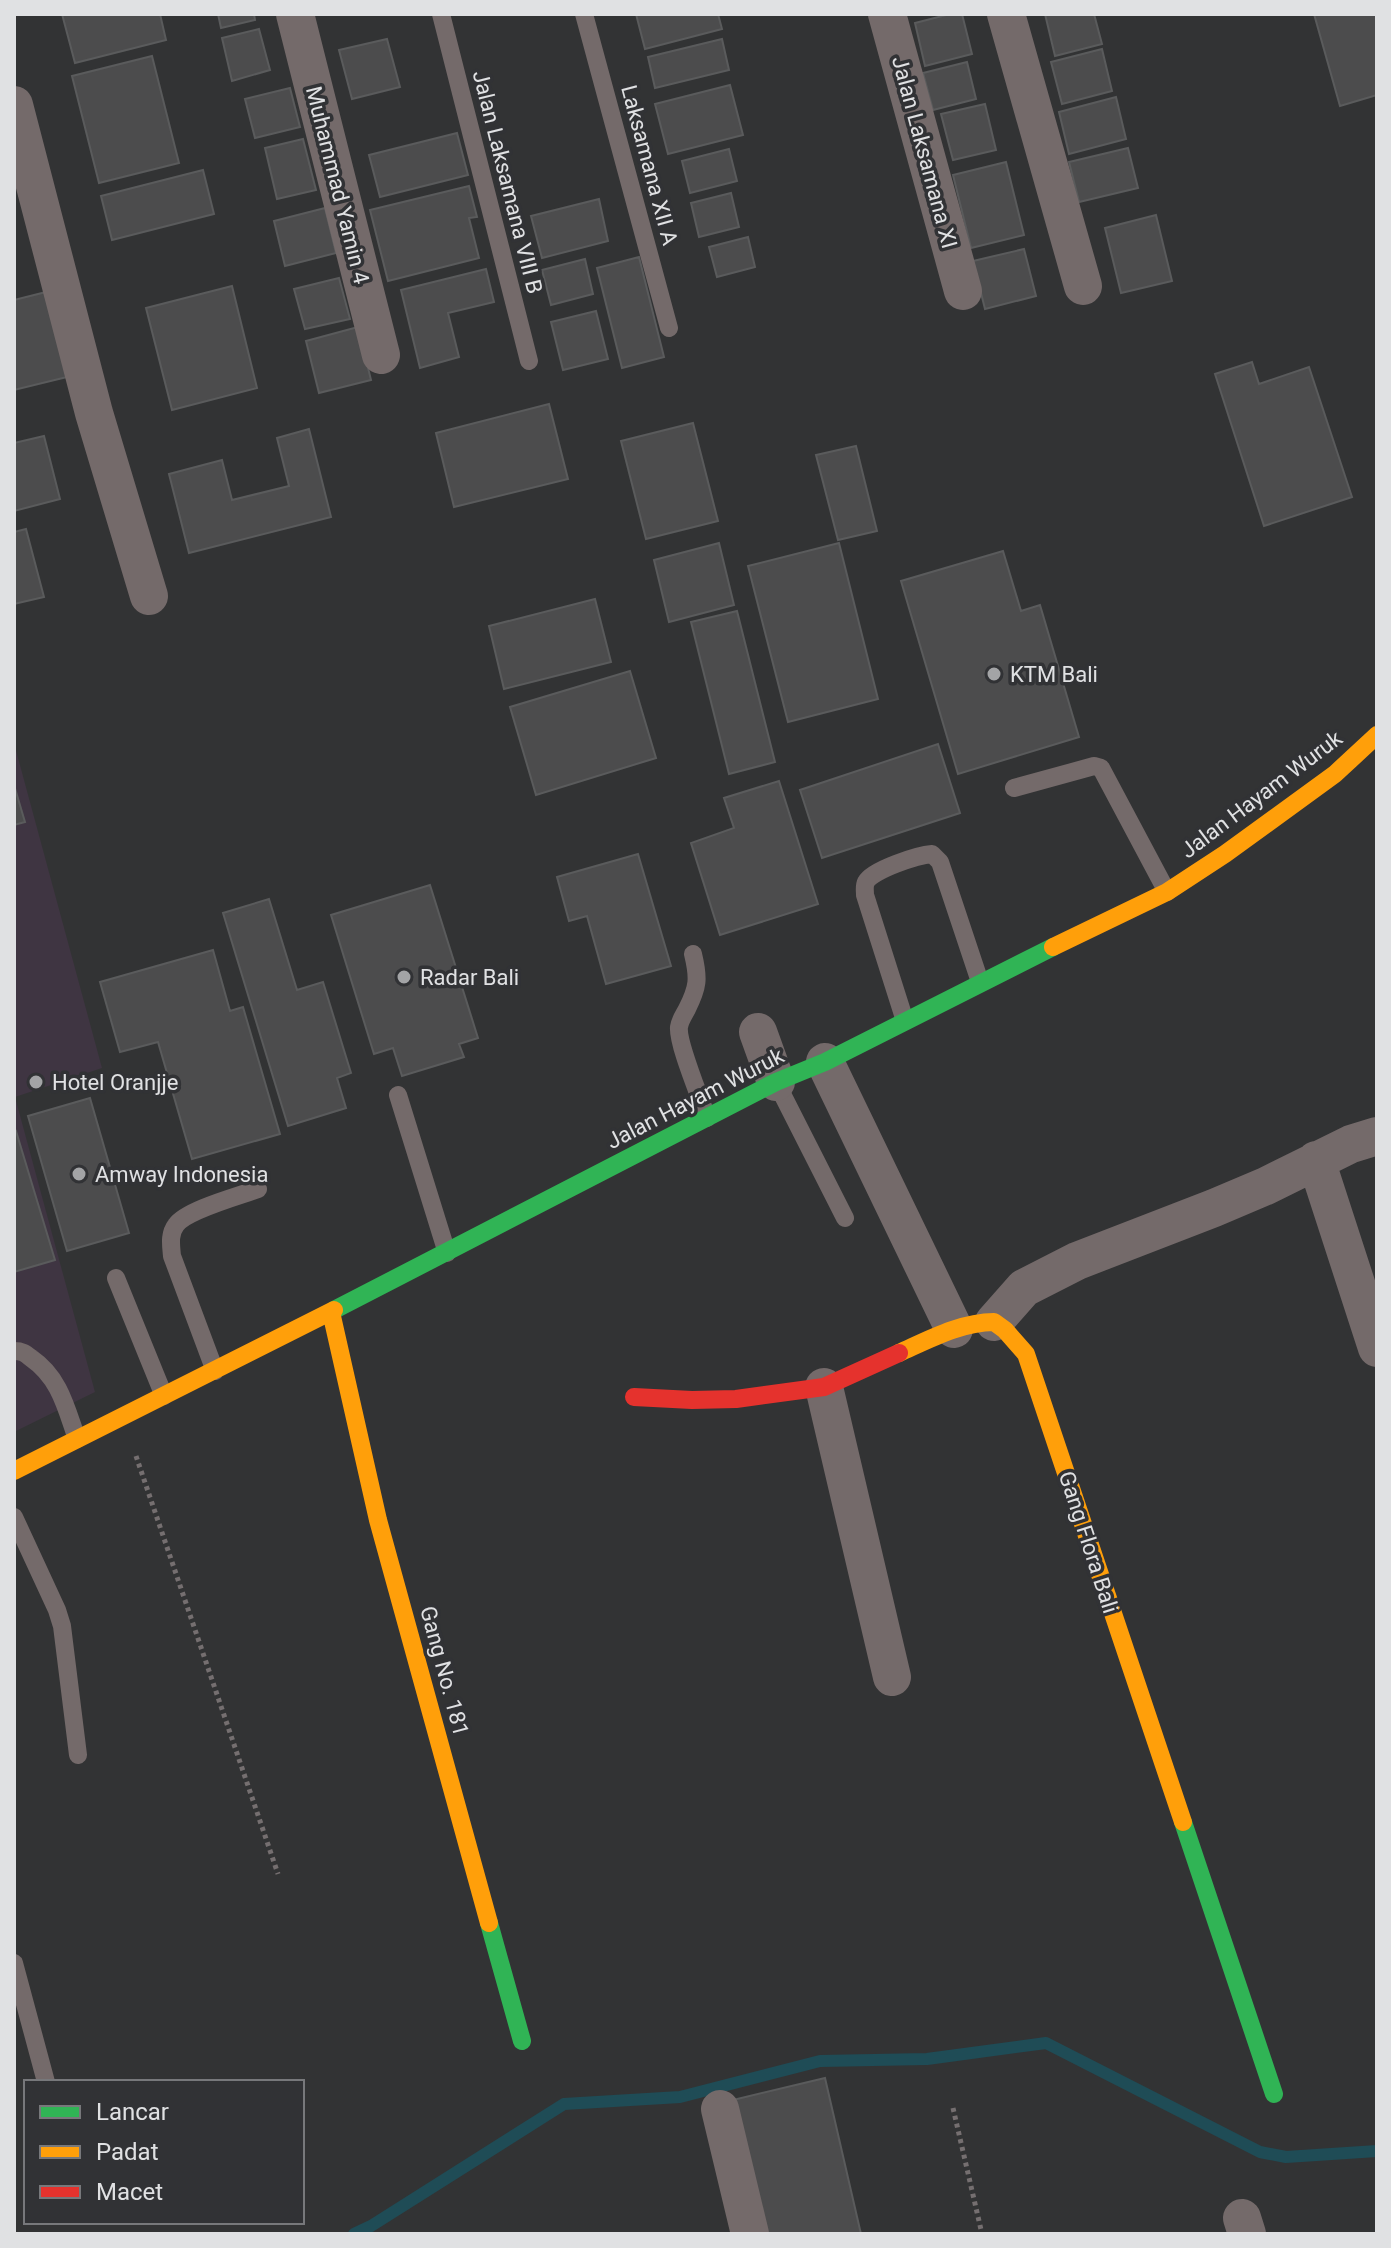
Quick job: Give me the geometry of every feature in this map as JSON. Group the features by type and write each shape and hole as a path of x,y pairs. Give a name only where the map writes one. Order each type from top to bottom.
{"street":[{"name":"Muhammad Yamin 4","path":"295,14 381,355"},
{"name":"Jalan Laksamana XI","path":"887,14 963,291"},
{"path":"1006,14 1083,286"},
{"path":"14,105 94,413 149,596"},
{"name":"Jalan Hayam Wuruk","path":"14,1471 447,1253 776,1082 825,1062 980,982 1167,892 1335,774 1377,735"},
{"path":"758,1032 776,1082"},
{"path":"825,1062 954,1329"},
{"path":"634,1397 736,1399 824,1387 954,1329 994,1322 1024,1288 1077,1261 1214,1208 1351,1144 1377,1136"},
{"path":"1316,1160 1377,1348"},
{"name":"Gang No. 181","path":"331,1312 378,1520 522,2041"},
{"name":"Gang Flora Bali","path":"994,1322 1026,1354 1274,2094"},
{"path":"824,1387 892,1677"},
{"path":"720,2109 750,2234"}],"lane":[{"name":"Jalan Laksamana VIII B","path":"441,14 529,361"},
{"name":"Laksamana XII A","path":"584,14 669,328"},
{"path":"1014,788 1094,766 1101,768 1167,892"},
{"path":"905,1021 865,895 864,884 873,874 923,855 932,854 940,862 980,982"},
{"path":"693,954 698,976 696,992 679,1029 681,1045 707,1118"},
{"path":"776,1082 845,1218"},
{"path":"398,1095 447,1253"},
{"path":"215,1371 172,1256 171,1237 177,1223 189,1214 258,1189"},
{"path":"116,1278 164,1396"},
{"path":"14,1351 21,1351 44,1367 60,1389 77,1439"},
{"path":"14,1517 60,1618 78,1755"},
{"path":"14,1963 45,2080"}],"path":[{"path":"137,1458 278,1874"},
{"path":"953,2108 982,2234"}],"shaded area":[{"name":"Hotel Oranjje","path":"14,743 102,1068 15,1097 95,1392 14,1432"}],"building":[{"path":"62,14 160,14 166,40 75,63"},
{"path":"218,14 254,14 255,20 221,28"},
{"path":"636,14 718,14 722,29 645,49"},
{"path":"962,14 972,54 925,66 915,23"},
{"path":"1045,14 1094,14 1102,44 1055,56"},
{"path":"1314,14 1377,14 1377,95 1340,106"},
{"path":"259,29 270,70 232,81 222,38"},
{"path":"387,39 400,87 352,99 339,50"},
{"path":"722,39 729,70 655,88 648,57"},
{"path":"1102,49 1112,91 1062,104 1051,62"},
{"path":"152,56 179,163 99,183 72,76"},
{"path":"967,62 976,99 933,110 923,73"},
{"path":"730,85 743,135 668,154 655,104"},
{"path":"290,88 300,127 255,138 245,99"},
{"path":"1116,97 1126,139 1069,154 1059,112"},
{"path":"985,104 996,150 953,160 941,114"},
{"path":"457,133 468,175 380,197 369,155"},
{"path":"303,139 316,190 277,199 265,148"},
{"path":"1128,148 1138,188 1079,202 1069,162"},
{"path":"729,149 737,181 690,193 682,161"},
{"path":"1006,162 1024,235 971,248 953,175"},
{"path":"203,170 214,214 112,240 101,196"},
{"path":"469,186 477,217 469,218 479,258 388,281 370,210"},
{"path":"731,193 739,227 699,237 691,203"},
{"path":"599,199 608,241 542,258 531,216"},
{"path":"325,208 336,253 285,266 274,221"},
{"path":"1156,215 1172,281 1121,293 1105,228"},
{"path":"748,237 755,267 717,277 709,247"},
{"path":"1024,249 1036,296 985,309 973,261"},
{"path":"639,257 664,357 622,368 597,268"},
{"path":"585,259 593,294 551,305 542,270"},
{"path":"486,269 494,302 448,313 459,357 420,368 401,290"},
{"path":"339,278 350,319 305,329 294,289"},
{"path":"232,286 257,388 172,410 146,308"},
{"path":"46,292 67,377 14,390 14,300"},
{"path":"596,311 608,359 563,370 551,322"},
{"path":"358,327 371,380 319,393 306,341"},
{"path":"1252,362 1259,384 1309,367 1352,497 1264,526 1215,374"},
{"path":"549,404 568,479 454,507 436,433"},
{"path":"693,423 718,521 646,539 621,441"},
{"path":"309,429 331,517 189,553 169,474 222,460 232,500 289,486 277,438"},
{"path":"44,436 60,499 14,511 14,443"},
{"path":"856,446 877,531 838,540 816,455"},
{"path":"26,529 44,597 14,604 14,532"},
{"path":"719,543 734,605 669,622 654,560"},
{"path":"839,543 878,699 788,722 748,566"},
{"name":"KTM Bali","path":"1003,551 1021,611 1040,605 1079,737 958,774 901,581"},
{"path":"595,599 611,662 504,689 489,626"},
{"path":"737,611 775,762 729,774 691,622"},
{"path":"630,671 656,758 536,795 510,707"},
{"path":"938,744 960,813 822,858 800,790"},
{"path":"779,781 818,904 720,935 691,843 734,828 724,798"},
{"path":"14,785 25,822 14,825"},
{"path":"638,854 671,966 606,984 587,916 569,921 557,877"},
{"name":"Radar Bali","path":"430,885 478,1038 459,1044 464,1057 402,1076 393,1048 374,1054 331,915"},
{"path":"269,899 297,990 323,982 351,1073 337,1078 346,1108 288,1126 223,913"},
{"path":"213,950 230,1011 243,1007 280,1134 192,1159 158,1042 120,1052 100,982"},
{"name":"Amway Indonesia","path":"90,1098 129,1233 67,1251 28,1116"},
{"path":"14,1132 55,1260 14,1272"},
{"path":"825,2078 861,2234 764,2234 733,2100"}],"waterway":[{"path":"354,2234 564,2104 680,2097 820,2061 927,2059 1046,2043 1260,2152 1286,2157 1377,2151"}],"traffic: fast":[{"path":"334,1310 776,1082 825,1062 1053,947"},
{"path":"1183,1822 1274,2094"},
{"path":"489,1923 522,2041"}],"traffic: slow":[{"path":"1053,947 1167,892 1335,774 1377,735"},
{"path":"14,1471 334,1310"},
{"path":"331,1312 378,1520 489,1923"},
{"path":"899,1353 957,1328 994,1322 1026,1354 1183,1822"}],"traffic: jam":[{"path":"634,1397 736,1399 824,1387 899,1353"}],"place":[{"name":"KTM Bali","path":"994,674"},
{"name":"Radar Bali","path":"404,977"},
{"name":"Hotel Oranjje","path":"36,1082"},
{"name":"Amway Indonesia","path":"79,1174"}]}
